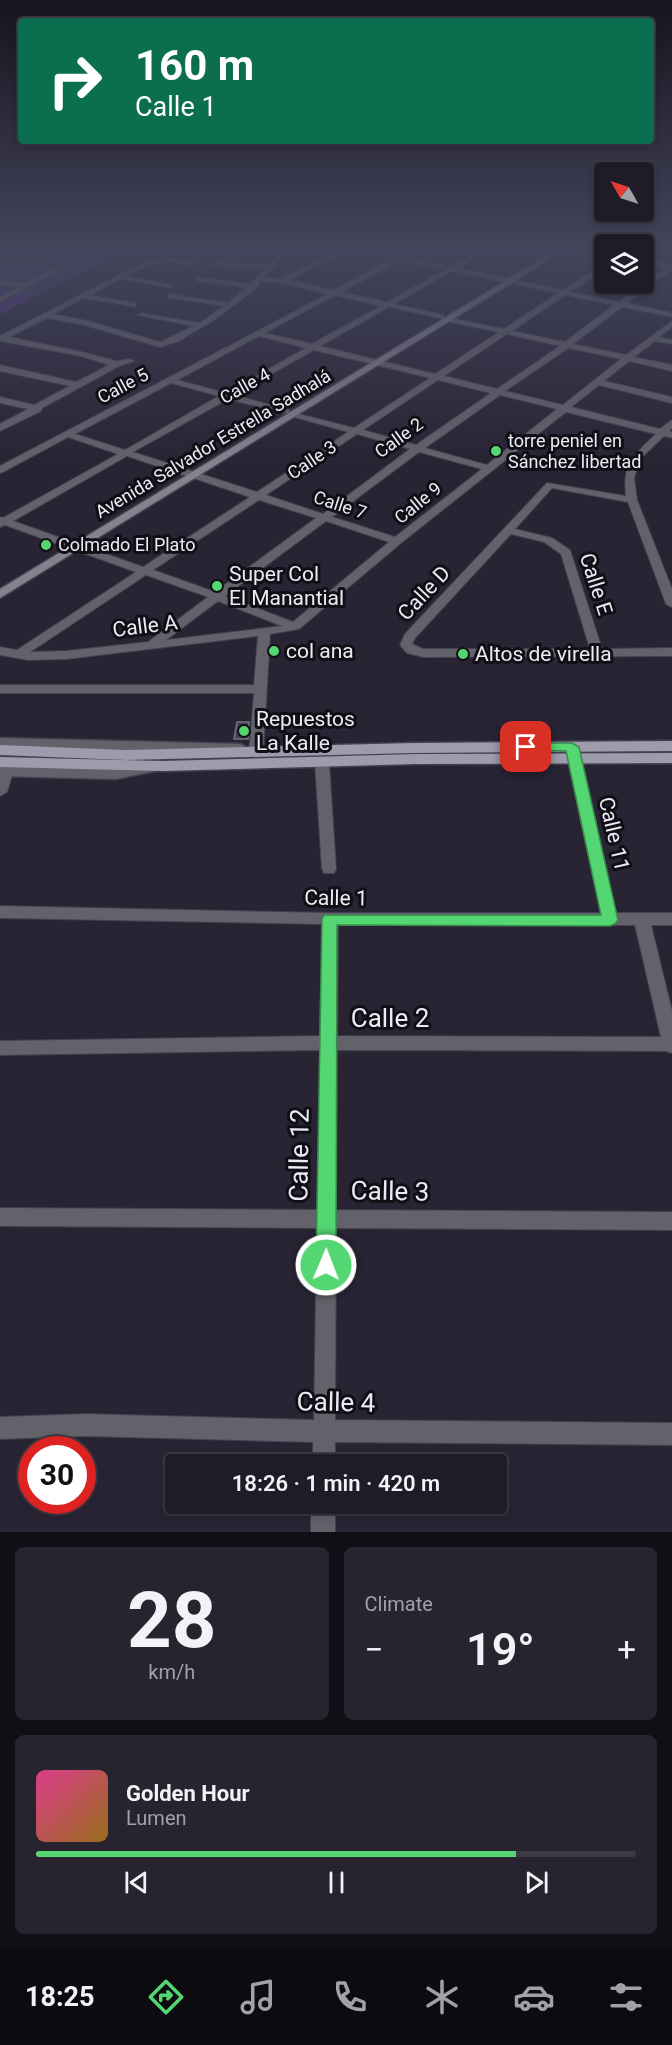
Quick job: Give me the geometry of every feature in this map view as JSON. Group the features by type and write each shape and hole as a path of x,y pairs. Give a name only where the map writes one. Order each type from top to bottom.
{"main road":[{"name":"Avenida Salvador Estrella Sadhalá","path":"0,584 189,475 444,318"},
{"name":"Avenida Salvador Estrella Sadhalá","path":"0,594 72,544"},
{"path":"162,766 322,763 573,753 672,746"},
{"path":"0,750 126,755 413,748 672,758"}],"street":[{"path":"0,338 39,318"},
{"path":"63,318 160,345 172,342 209,318"},
{"path":"164,318 200,324"},
{"name":"Calle 5","path":"0,470 285,318"},
{"name":"Calle 4","path":"1,522 362,318"},
{"path":"447,318 672,368"},
{"name":"Calle 3","path":"18,655 523,318"},
{"name":"Calle 2","path":"151,645 417,449 602,318"},
{"name":"Calle 9","path":"295,627 397,541 672,323"},
{"path":"257,333 667,433"},
{"path":"0,338 82,354 116,364"},
{"path":"653,338 672,342"},
{"path":"0,428 116,364 130,361"},
{"path":"0,368 77,385"},
{"path":"169,380 488,468"},
{"path":"599,382 672,400"},
{"path":"0,400 38,409"},
{"path":"672,423 667,433 636,458 629,478 632,500 672,604"},
{"name":"Calle 7","path":"67,434 397,541"},
{"name":"Calle D","path":"632,500 550,485 406,642 408,648 423,653 672,652"},
{"path":"1,522 72,544 295,627"},
{"name":"Calle E","path":"508,530 548,540 566,552 597,654"},
{"name":"Calle A","path":"0,651 18,655 66,655 295,627"},
{"path":"0,743 230,748 256,753 264,631"},
{"path":"0,690 260,689"},
{"name":"Calle 11","path":"573,753 610,920"},
{"path":"322,763 329,869"},
{"path":"0,792 2,768 116,774 162,766"},
{"name":"Calle 1","path":"0,912 330,919 672,920"},
{"name":"Calle 12","path":"324,1454 330,919"},
{"path":"642,920 672,1044"},
{"name":"Calle 2","path":"0,1048 329,1044 672,1044"},
{"name":"Calle 3","path":"0,1217 327,1217 672,1221"},
{"name":"Calle 4","path":"0,1428 85,1425 324,1431 672,1434"},
{"path":"323,1514 323,1532"}],"building":[{"name":"Repuestos La Kalle","path":"237,722 249,722 248,739 234,739"}],"place":[{"name":"torre peniel en Sánchez libertad","path":"496,451"},
{"name":"Colmado El Plato","path":"46,545"},
{"name":"Super Col El Manantial","path":"217,586"},
{"name":"col ana","path":"274,651"},
{"name":"Altos de virella","path":"463,654"},
{"name":"Repuestos La Kalle","path":"244,731"}],"route":[{"path":"326,1265 330,919 610,920 572,747 526,747"}]}
